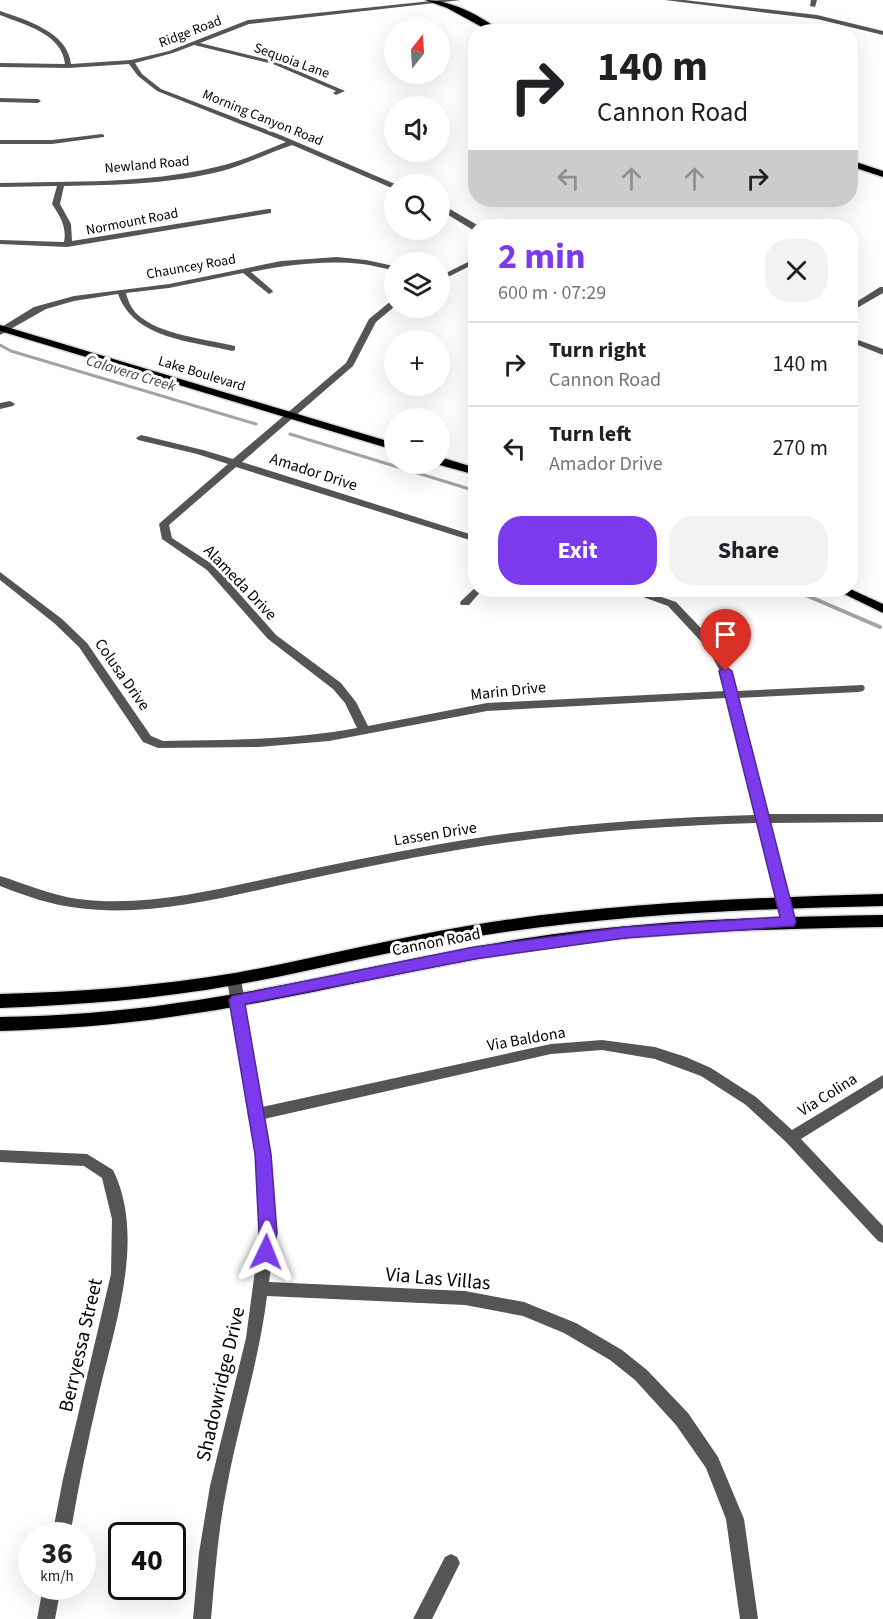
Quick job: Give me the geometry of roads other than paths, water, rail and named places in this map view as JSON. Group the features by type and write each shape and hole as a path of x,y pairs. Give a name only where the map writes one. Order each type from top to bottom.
{"main road":[{"path":"429,0 441,2 483,24"},
{"path":"858,166 883,174"},
{"name":"Lake Boulevard","path":"2,330 384,444"},
{"path":"450,464 468,470"},
{"path":"857,597 883,609"},
{"name":"Cannon Road","path":"0,1001 141,993 234,979 467,932 618,911 784,902 883,900"},
{"name":"Cannon Road","path":"0,1024 31,1024 141,1014 237,1000 474,953 625,932 788,922 883,921"}],"street":[{"name":"Ridge Road","path":"0,64 68,66 131,62 153,58 248,22 459,0"},
{"path":"668,0 770,8 846,24"},
{"path":"0,13 60,42 68,54 68,66"},
{"path":"858,27 879,32 883,27"},
{"name":"Sequoia Lane","path":"193,44 274,63 342,91 336,93"},
{"name":"Morning Canyon Road","path":"131,62 140,75 159,90 292,142 384,182"},
{"path":"0,100 38,101"},
{"path":"0,142 52,142 102,136"},
{"name":"Newland Road","path":"0,185 140,180 197,173 233,164 292,142"},
{"path":"61,183 56,204 67,222 70,236 67,245"},
{"name":"Normount Road","path":"0,243 67,245 111,240 173,226 268,211"},
{"path":"450,213 468,223"},
{"name":"Chauncey Road","path":"2,330 40,308 78,297 167,286 298,260 356,260 384,265"},
{"path":"450,274 468,264"},
{"path":"244,270 269,292"},
{"path":"858,305 883,289"},
{"path":"121,292 128,310 148,325 232,348"},
{"name":"Alameda Drive","path":"364,730 350,702 337,686 272,637 211,568 167,539 165,525 350,364 372,321 384,311"},
{"path":"858,342 883,352"},
{"name":"Amador Drive","path":"141,438 200,452 468,536"},
{"name":"Colusa Drive","path":"0,575 58,621 83,645 147,738 162,744"},
{"path":"465,603 471,597"},
{"path":"652,597 672,604 713,647 726,671 788,922"},
{"name":"Marin Drive","path":"162,744 259,743 329,737 487,707 859,688"},
{"name":"Lassen Drive","path":"0,881 21,891 67,903 91,906 145,905 428,850 537,834 682,822 883,818"},
{"name":"Shadowridge Drive","path":"202,1619 208,1553 218,1486 254,1338 268,1233 263,1154 234,979"},
{"name":"Via Baldona","path":"255,1115 551,1049 602,1045 655,1053 706,1072 751,1101 791,1138 883,1236"},
{"name":"Via Colina","path":"791,1138 883,1081"},
{"name":"Berryessa Street","path":"0,1156 87,1160 108,1174 120,1219 119,1274 71,1479 63,1522"},
{"name":"Via Las Villas","path":"262,1289 465,1298 524,1309 570,1328 616,1354 641,1375 682,1419 712,1463 735,1519 749,1619"},
{"path":"422,1619 451,1563"},
{"path":"46,1619 50,1600"}],"waterway":[{"name":"Calavera Creek","path":"0,345 11,351 256,424"},
{"name":"Calavera Creek","path":"290,434 468,489"},
{"name":"Calavera Creek","path":"810,597 880,627"}]}
